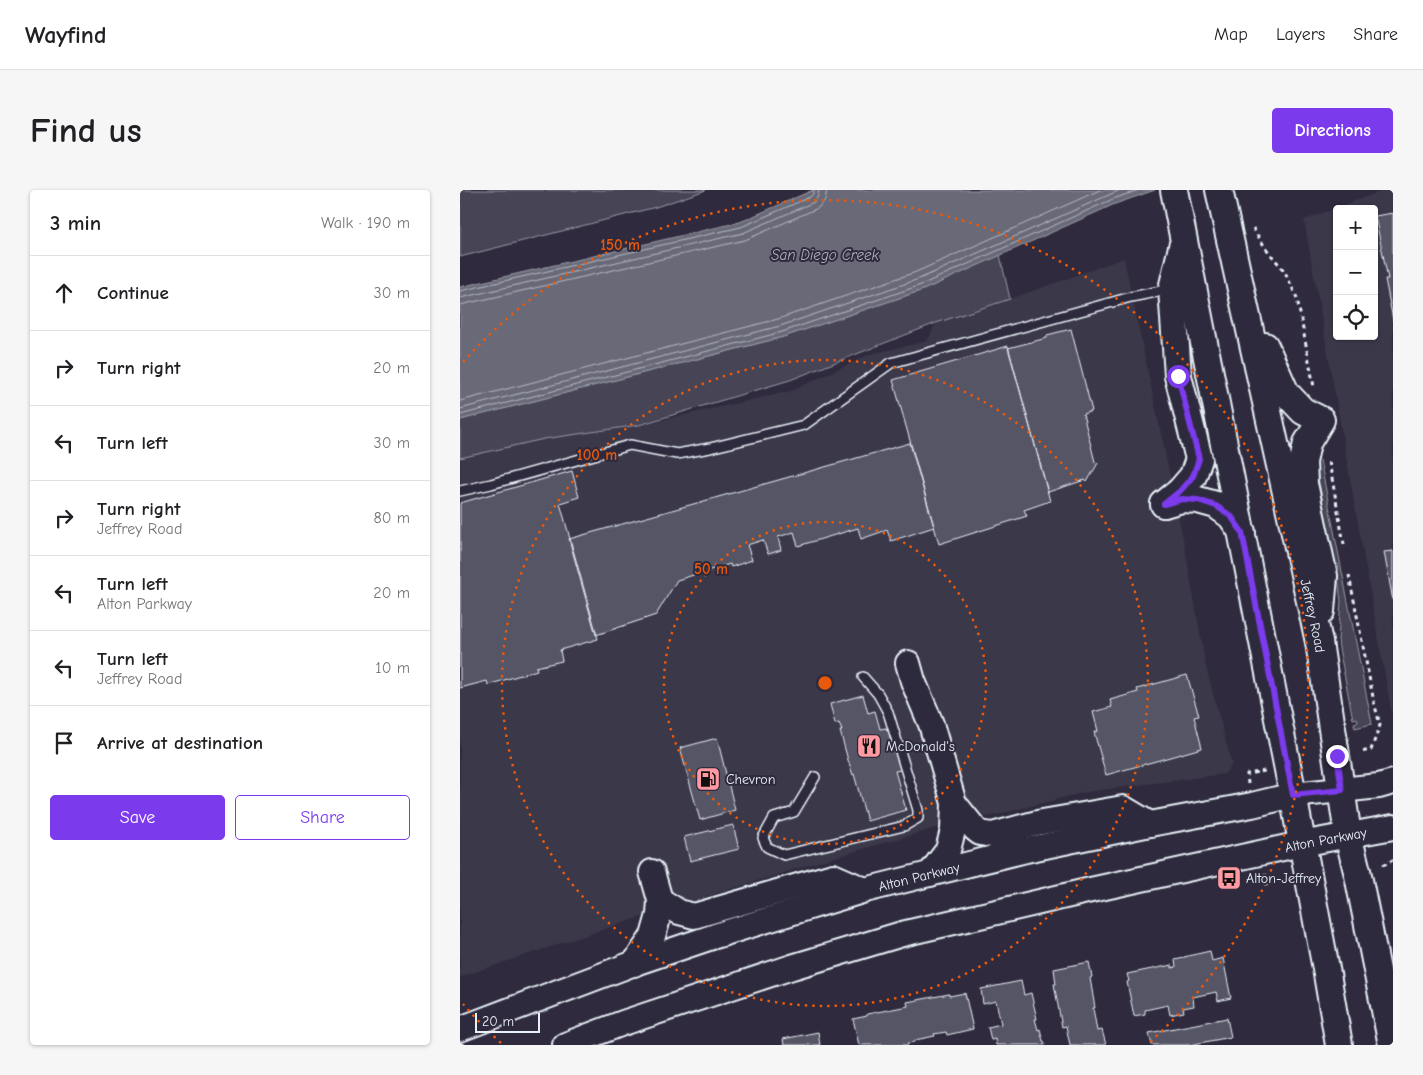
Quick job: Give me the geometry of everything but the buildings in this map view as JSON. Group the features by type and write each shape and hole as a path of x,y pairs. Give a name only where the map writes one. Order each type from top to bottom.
{"main road":[{"path":"1174,190 1184,240 1178,376 1199,459 1193,476 1180,491 1164,504 1182,499 1198,500 1216,506 1231,516 1242,532"},
{"name":"Jeffrey Road","path":"1219,190 1319,642 1348,835 1358,875 1392,1045"},
{"path":"1183,287 1242,532 1339,1045"},
{"path":"1245,307 1286,393 1303,411 1321,420 1307,443 1303,462 1304,484 1324,576 1319,642"},
{"path":"908,663 913,681 931,724 954,803 953,830 948,850 930,874"},
{"name":"Alton Parkway","path":"460,1029 601,975 731,931 865,890 1026,850 1150,824 1252,805 1293,795 1379,786 1393,782"},
{"path":"954,803 980,834 992,835 1037,823 1123,808 1150,824"},
{"name":"Alton Parkway","path":"565,1045 632,1020 792,967 902,934 1301,844 1393,827"},
{"path":"634,964 653,936 659,915 660,900 652,872"},
{"path":"660,900 679,912 694,916 833,876 865,890"}],"lane":[{"path":"460,491 492,484 630,445 677,454 804,425 891,363 1103,305 1183,287"},
{"path":"816,777 794,812 774,818 763,838 767,847 784,855 904,826 918,818 918,810 888,712 878,694 863,677"}],"path":[{"path":"1383,865 1393,860"}],"shaded area":[{"path":"460,190 706,190 656,207 460,257"},
{"path":"1384,190 1393,190 1393,721 1304,220 1333,209 1333,340 1378,340 1378,205 1344,205"},
{"path":"1000,255 1010,299 936,323 790,380 639,425 544,439 460,458 460,420 783,337 923,290"},
{"path":"1124,258 1185,547 1206,667 1232,764 1225,774 1086,792 996,815 943,826 825,860 638,918 460,977 460,458 544,439 639,425 791,391 870,354 927,341 936,323"},
{"path":"1320,460 1372,724 1355,728 1354,723 1358,722 1357,718 1353,719 1339,648 1341,601 1337,571 1339,570 1338,564 1335,564 1315,462"}],"water":[{"name":"San Diego Creek","path":"813,190 1155,190 1115,204 923,290 783,337 460,420 460,287 740,222"}],"place":[{"name":"McDonald's","path":"869,746"},
{"name":"Chevron","path":"708,779"},
{"name":"Alton-Jeffrey","path":"1229,878"}],"route":[{"path":"1178,376 1199,459 1193,476 1180,491 1164,504 1182,499 1198,500 1216,506 1231,516 1242,532 1293,795 1342,790 1337,756"}]}
